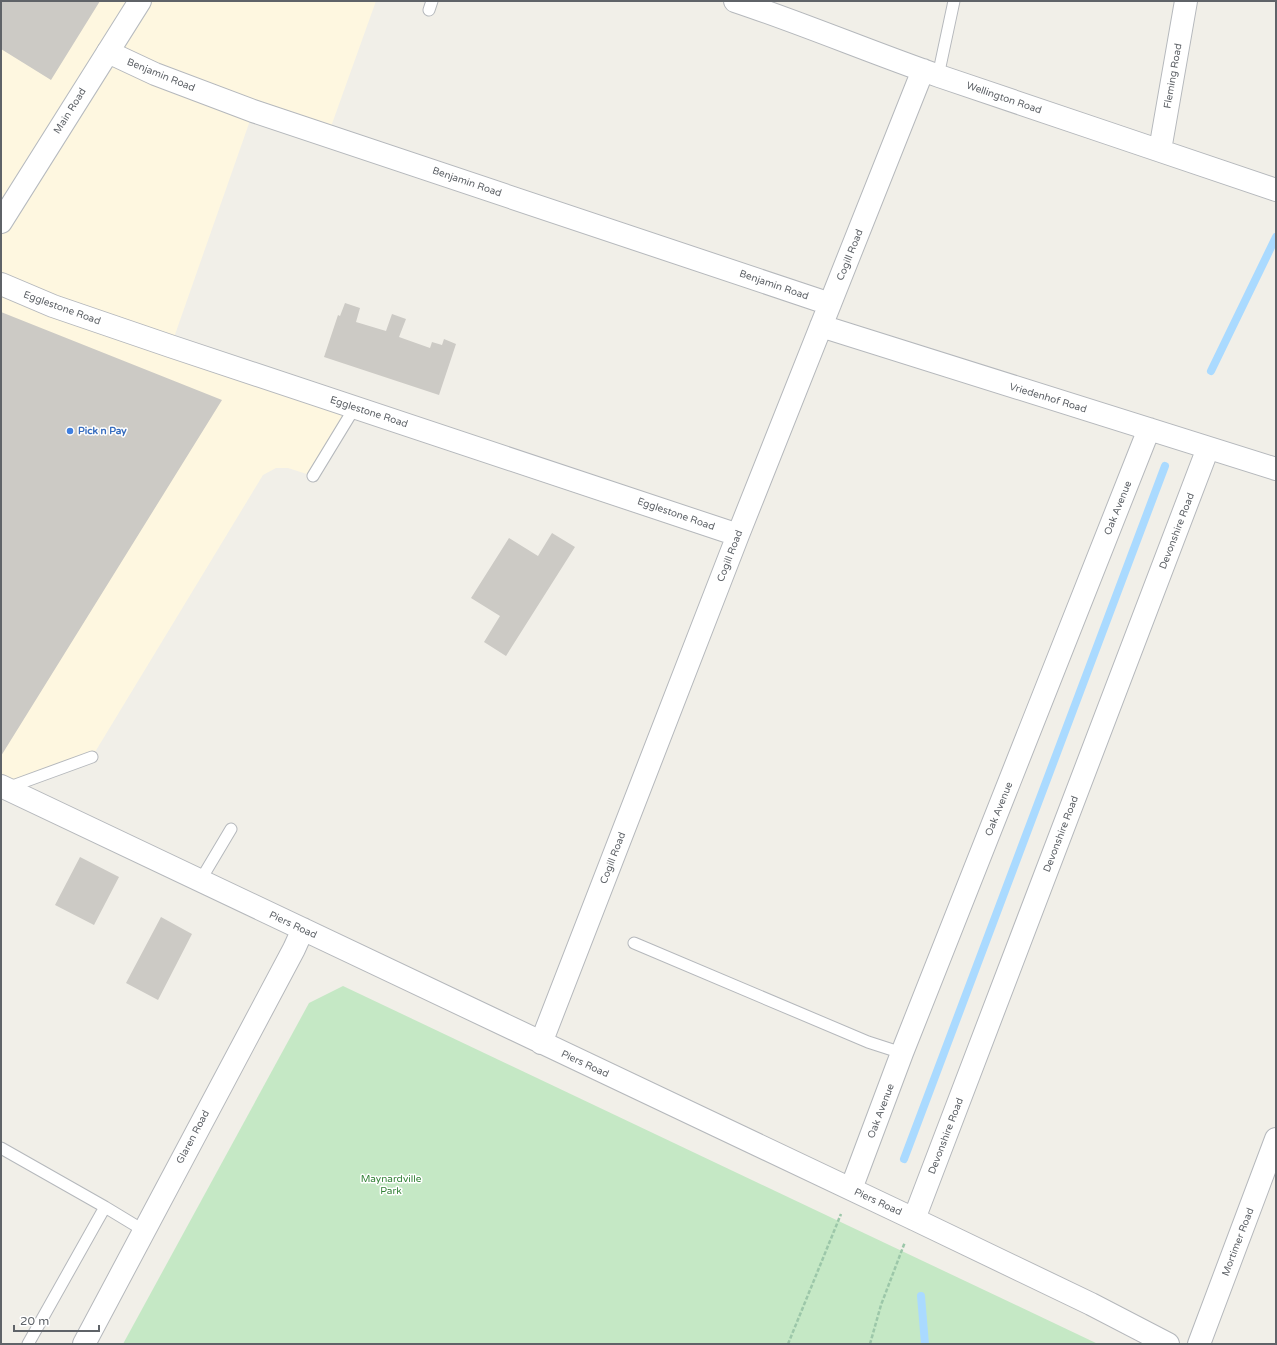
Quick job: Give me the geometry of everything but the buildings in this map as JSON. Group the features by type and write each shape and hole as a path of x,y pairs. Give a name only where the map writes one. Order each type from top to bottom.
{"street":[{"name":"Main Road","path":"1,222 140,1"},
{"name":"Wellington Road","path":"735,1 784,9 864,49 1276,190"},
{"name":"Fleming Road","path":"1160,150 1186,1"},
{"name":"Benjamin Road","path":"108,52 155,74 253,111 830,304"},
{"name":"Cogill Road","path":"541,1044 738,535 821,326 931,73"},
{"name":"Egglestone Road","path":"1,284 53,306 738,535"},
{"name":"Vriedenhof Road","path":"821,326 1276,469"},
{"name":"Oak Avenue","path":"847,1198 902,1053 1149,429"},
{"name":"Devonshire Road","path":"910,1229 1208,448"},
{"name":"Piers Road","path":"3,792 200,881 541,1044 910,1229 1091,1304 1168,1344"},
{"name":"Glaren Road","path":"84,1344 303,930"},
{"name":"Mortimer Road","path":"1199,1344 1276,1139"}],"lane":[{"path":"931,73 954,1"},
{"path":"313,476 355,407"},
{"path":"3,792 92,757"},
{"path":"200,881 231,829"},
{"path":"634,943 868,1042 902,1053"},
{"path":"1,1148 143,1230"},
{"path":"28,1344 105,1207"}],"path":[{"path":"788,1344 847,1198"},
{"path":"870,1344 881,1305 910,1229"}],"shaded area":[{"path":"1,1 376,1 328,135 253,112 171,346 355,407 313,476 288,468 276,468 263,475 92,757 6,789 1,800"}],"green space":[{"name":"Maynardville Park","path":"343,986 1098,1344 123,1344 309,1003"}],"waterway":[{"path":"1211,371 1276,237"},
{"path":"904,1159 1165,466"},
{"path":"921,1296 925,1344"}],"place":[{"name":"Pick n Pay","path":"70,431"}]}
